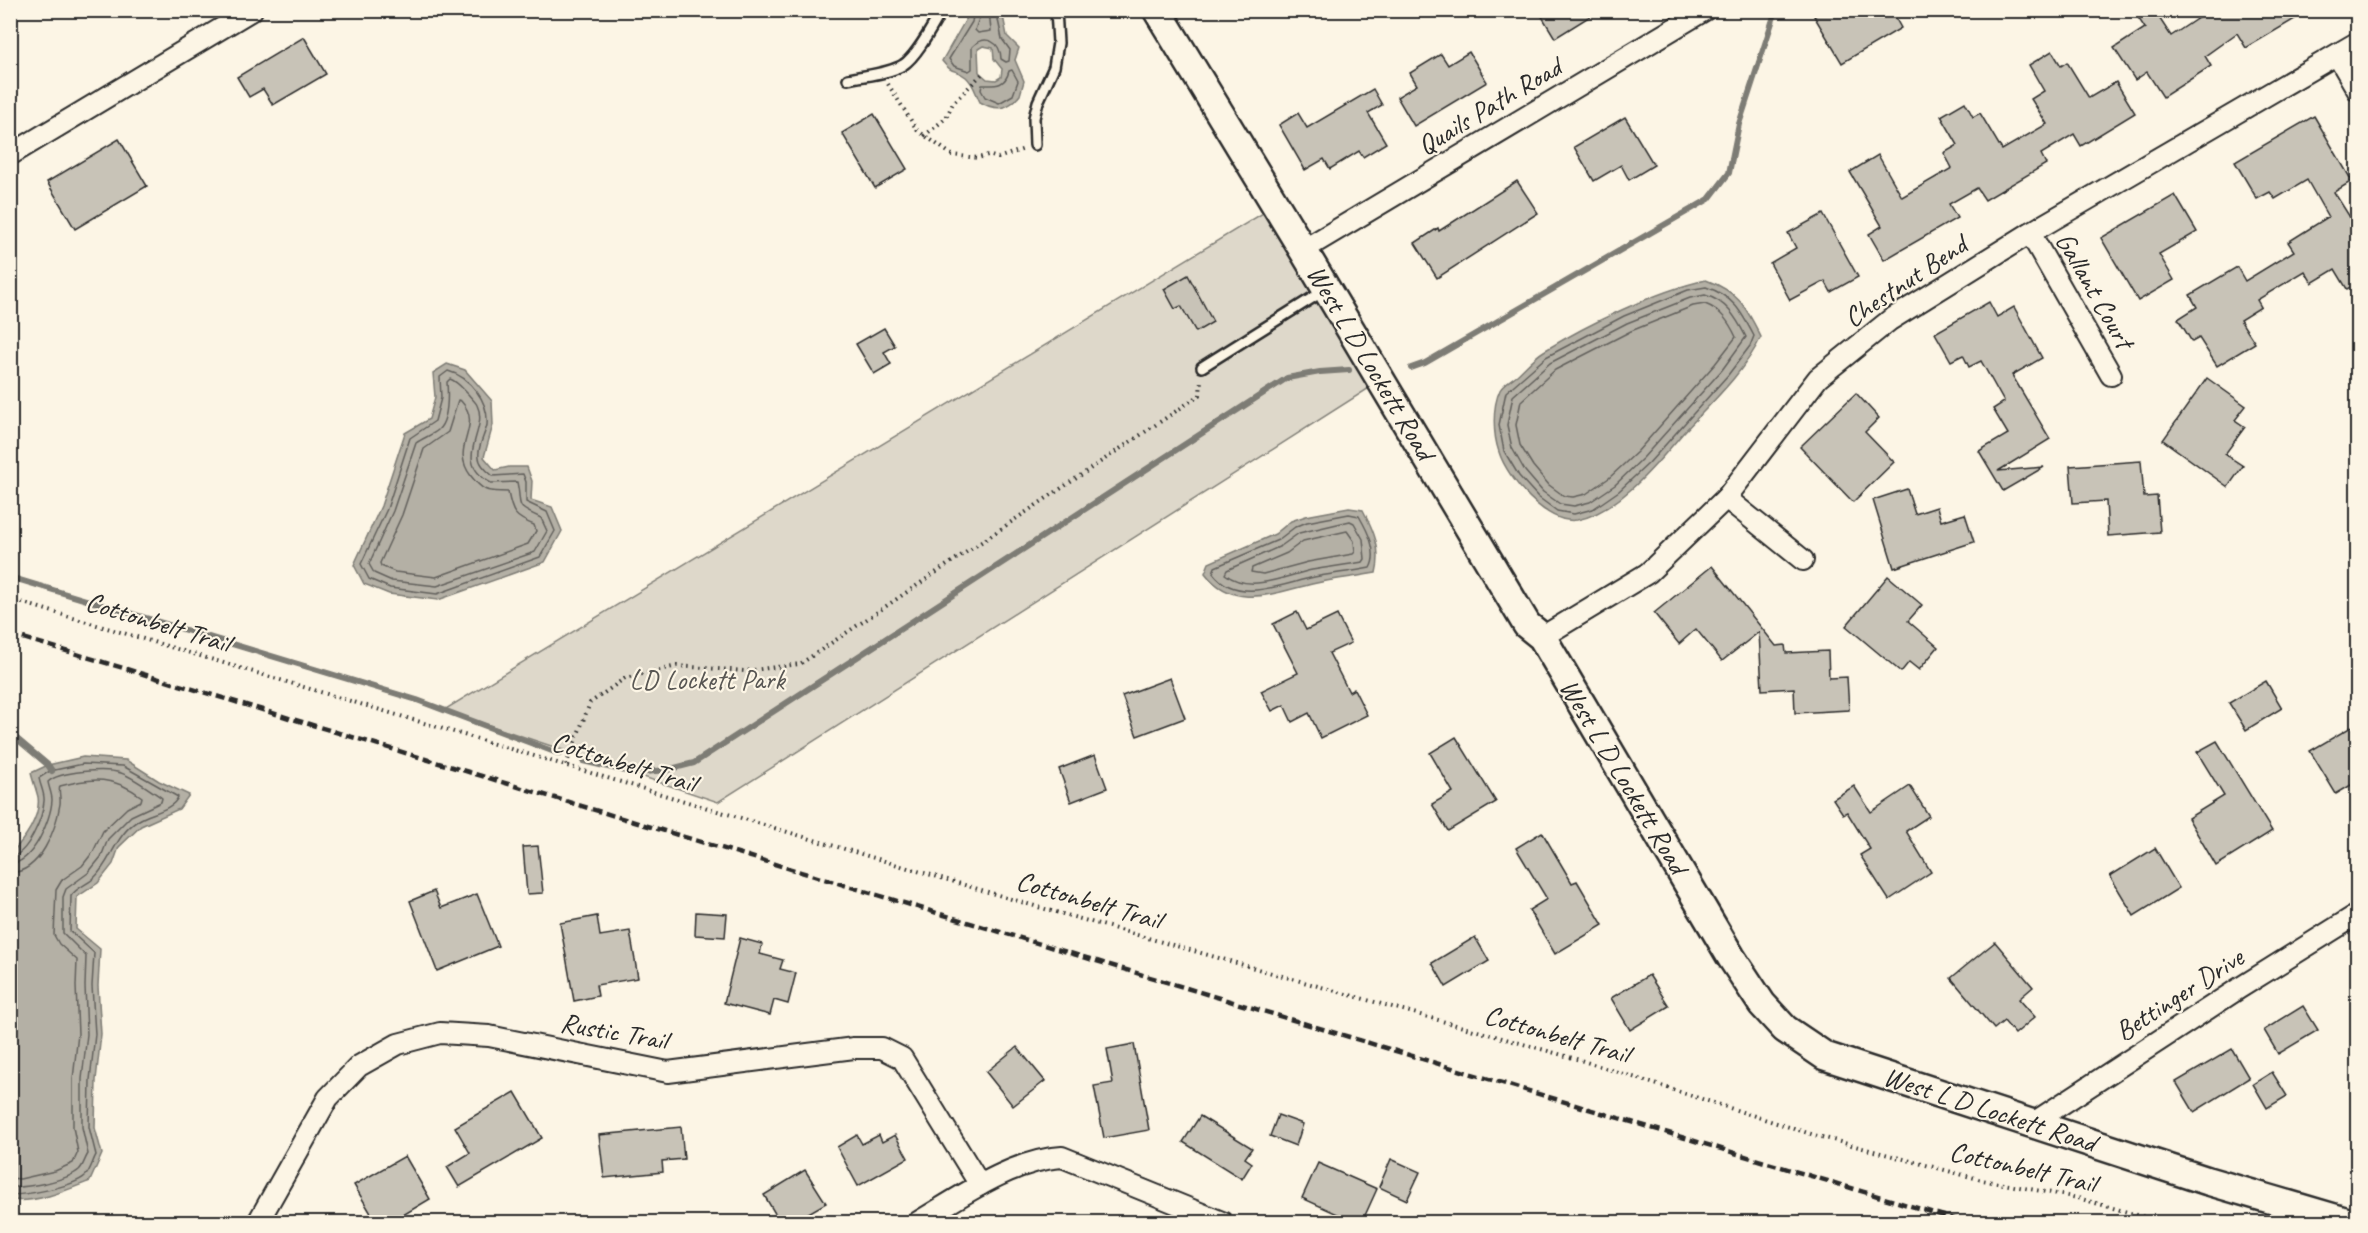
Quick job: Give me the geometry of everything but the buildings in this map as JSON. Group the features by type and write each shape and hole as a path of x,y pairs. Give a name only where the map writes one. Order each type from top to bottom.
{"main road":[{"name":"West L D Lockett Road","path":"1157,10 1327,289 1527,625 1542,637 1731,957 1762,1004 1785,1029 1826,1056 2208,1181 2348,1222"}],"street":[{"path":"10,155 252,10"},
{"name":"Quails Path Road","path":"1303,250 1705,10"},
{"name":"Chestnut Bend","path":"1542,637 1648,573 1726,498 1818,378 1890,320 2030,234 2358,42"},
{"path":"2337,55 2358,91"},
{"name":"Gallant Court","path":"2030,234 2111,375"},
{"path":"1726,498 1803,560"},
{"name":"Bettinger Drive","path":"2032,1123 2358,914"},
{"name":"Rustic Trail","path":"258,1222 328,1098 359,1066 398,1044 440,1033 489,1036 668,1072 854,1048 882,1048 902,1058 980,1185"},
{"path":"918,1222 980,1185 1041,1158 1062,1158 1222,1222"}],"lane":[{"path":"848,79 890,71 905,64 928,34 942,10"},
{"path":"1035,145 1034,118 1038,102 1054,67 1058,43 1056,10"},
{"path":"1202,367 1327,289"}],"path":[{"path":"924,136 946,118 953,103 983,73"},
{"path":"887,81 911,123 943,151 970,158 988,155 998,158 1035,145"},
{"path":"566,765 590,703 625,678 677,666 745,671 800,664 1200,395 1202,367"},
{"name":"Cottonbelt Trail","path":"10,598 1038,906 1580,1060 1814,1135 1982,1180 2078,1198 2162,1222"}],"green space":[{"name":"LD Lockett Park","path":"1268,210 1374,385 718,802 444,710"}],"water":[{"path":"968,11 1002,11 1007,36 1019,48 1015,60 1024,81 1020,95 1011,104 997,108 980,102 969,80 942,61 966,19","holes":["983,46 993,48 994,59 1002,69 1001,77 996,80 987,79 979,72 978,49"]},
{"path":"1706,280 1734,295 1746,309 1761,337 1746,363 1636,485 1608,507 1577,520 1565,520 1541,508 1510,474 1499,452 1494,421 1497,397 1501,388 1540,353 1581,330 1644,300"},
{"path":"447,364 465,370 492,401 493,425 484,457 495,470 527,467 532,481 531,500 552,507 562,531 545,562 438,600 389,594 364,584 354,565 381,506 405,433 429,419 435,397 433,373"},
{"path":"1349,508 1363,510 1371,525 1378,556 1376,573 1320,582 1269,594 1242,596 1216,585 1205,573 1209,563 1275,534 1291,521"},
{"path":"83,757 126,760 159,781 189,795 179,809 141,826 119,847 113,864 98,883 77,897 76,929 100,949 98,986 101,1034 96,1080 95,1128 102,1154 90,1181 41,1198 11,1200 11,853 26,835 37,812 38,797 31,773 48,765"}],"waterway":[{"path":"1411,368 1425,363 1709,199 1729,173 1739,124 1776,10"},
{"path":"583,761 634,773 667,770 694,763 1287,378 1349,370"},
{"path":"10,577 417,700 560,754"},
{"path":"10,733 52,771"}],"railway":[{"path":"10,634 1964,1222"}]}
